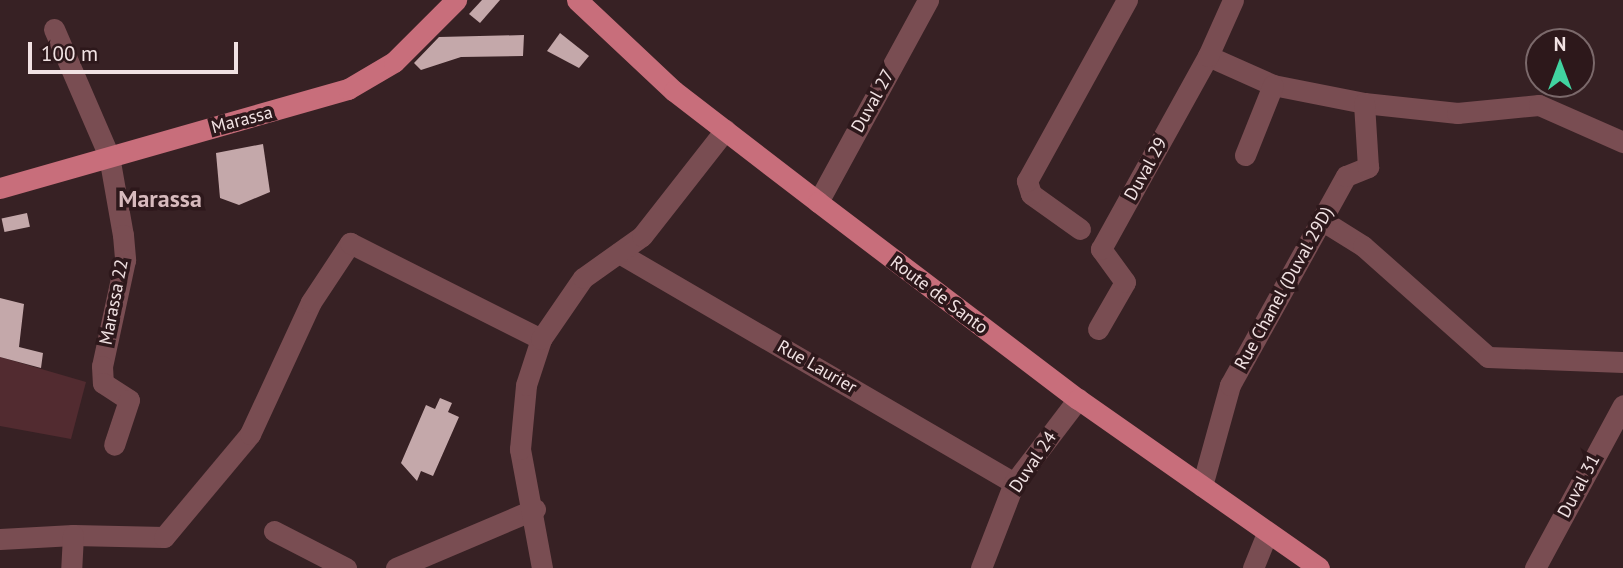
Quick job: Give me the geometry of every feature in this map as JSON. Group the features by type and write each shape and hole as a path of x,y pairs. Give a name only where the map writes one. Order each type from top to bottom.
{"main road":[{"name":"Marassa","path":"0,188 348,89 394,62 456,0"},
{"name":"Route de Santo","path":"577,0 725,130 818,202 1078,399 1319,568"}],"street":[{"name":"Duval 27","path":"818,202 928,0"},
{"path":"1080,229 1031,194 1027,181 1127,0"},
{"name":"Duval 29","path":"1098,329 1125,282 1101,249 1208,56 1233,0"},
{"name":"Marassa 22","path":"54,29 109,156 125,260 103,383 129,400 114,445"},
{"path":"1208,56 1273,85 1364,103 1457,113 1539,104 1623,142"},
{"path":"1245,155 1273,85"},
{"name":"Rue Chanel (Duval 29D)","path":"1202,486 1230,385 1346,176 1368,167 1364,103"},
{"path":"542,568 535,509 520,449 526,385 541,340 583,278 642,236 725,130"},
{"path":"1323,221 1363,246 1488,357 1623,362"},
{"path":"0,538 72,535 164,537 250,434 311,302 350,243 541,340"},
{"name":"Rue Laurier","path":"618,253 1014,482"},
{"name":"Duval 24","path":"981,568 1014,482 1078,399"},
{"name":"Duval 31","path":"1535,568 1623,405"},
{"path":"396,568 535,509"},
{"path":"274,531 346,568"},
{"path":"1254,568 1267,534"},
{"path":"71,568 72,535"}],"shaded area":[{"path":"0,357 86,382 71,439 0,426"}],"building":[{"path":"482,0 500,0 480,23 469,14"},
{"path":"560,33 589,56 579,68 547,51"},
{"path":"524,35 523,56 461,57 421,70 414,63 439,37"},
{"path":"263,144 270,192 239,205 220,198 216,153"},
{"path":"27,213 30,227 4,232 2,218"},
{"path":"0,298 24,304 19,347 43,353 41,368 0,357"},
{"path":"440,398 452,403 448,412 459,417 433,476 421,471 417,481 401,463 426,405 435,409"}],"district":[{"name":"Marassa","path":"160,199"}]}
